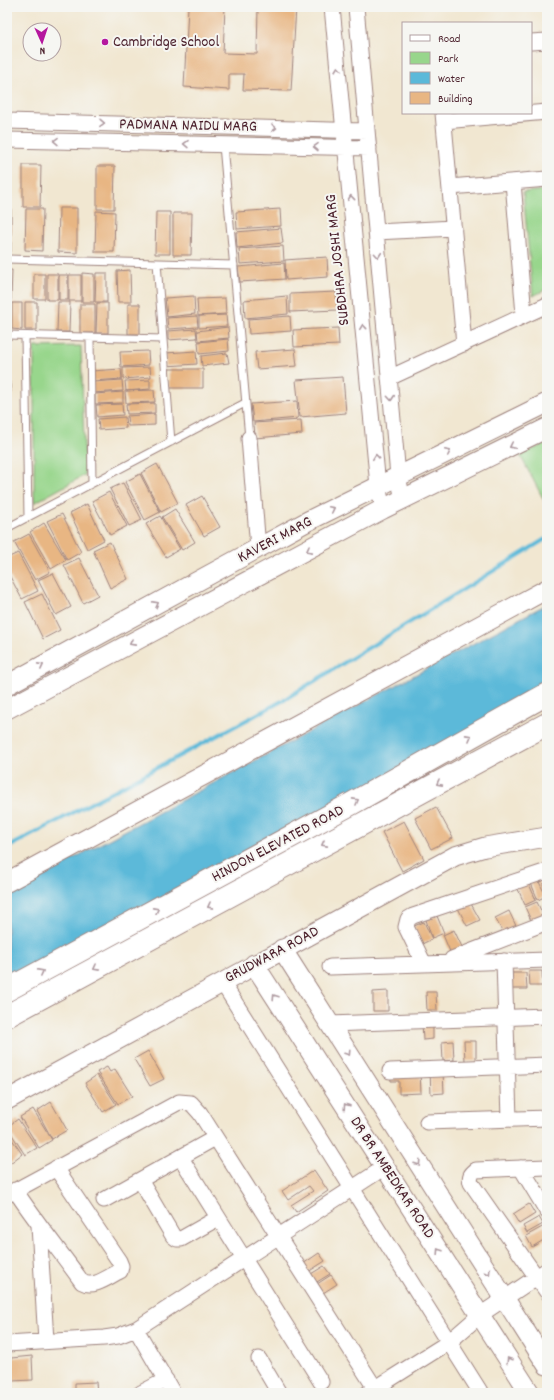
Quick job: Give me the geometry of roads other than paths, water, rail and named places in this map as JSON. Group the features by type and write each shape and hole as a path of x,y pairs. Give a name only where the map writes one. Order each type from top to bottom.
{"highway":[{"name":"HINDON ELEVATED ROAD","path":"7,990 351,804 547,694"},
{"name":"HINDON ELEVATED ROAD","path":"7,1016 547,724"}],"street":[{"name":"SUBDHRA JOSHI MARG","path":"332,7 378,486 383,509"},
{"path":"356,7 398,476 403,500"},
{"path":"532,42 547,41"},
{"path":"532,113 547,112"},
{"path":"464,344 444,117 506,114"},
{"name":"PADMANA NAIDU MARG","path":"7,121 367,131"},
{"name":"PADMANA NAIDU MARG","path":"7,140 369,148"},
{"path":"450,187 547,179"},
{"path":"513,182 524,315"},
{"path":"376,232 454,228"},
{"path":"389,378 547,305"},
{"name":"KAVERI MARG","path":"7,685 258,548 378,486 547,403"},
{"name":"KAVERI MARG","path":"7,710 383,509 547,428"},
{"path":"249,438 258,548"},
{"path":"7,882 547,589"},
{"name":"GRUDWARA ROAD","path":"7,1100 254,964 455,856 485,847 547,837"},
{"path":"424,964 406,927 408,919 413,916 547,871"},
{"path":"441,963 547,922"},
{"name":"DR BR AMBEDKAR ROAD","path":"282,949 547,1365"},
{"path":"330,967 547,960"},
{"path":"504,961 509,1119"},
{"name":"DR BR AMBEDKAR ROAD","path":"254,964 530,1393"},
{"path":"222,982 481,1393"},
{"path":"330,1024 547,1016"},
{"path":"390,1071 547,1065"},
{"path":"56,1168 121,1266 120,1271 92,1284 87,1285 82,1282 50,1237 11,1193 56,1168 179,1102 191,1103 200,1113 278,1236 371,1391 449,1342 480,1315 542,1273"},
{"path":"427,1122 547,1118"},
{"path":"104,1200 215,1138"},
{"path":"180,1158 321,1382"},
{"path":"7,1344 104,1338 118,1336 136,1329 385,1167"},
{"path":"547,1167 476,1170 469,1178 471,1184 542,1273 547,1292"},
{"path":"521,1168 547,1210"},
{"path":"140,1180 173,1236 177,1239 181,1239 218,1218"},
{"path":"39,1226 46,1341"},
{"path":"136,1329 174,1393"},
{"path":"259,1359 279,1393"},
{"path":"142,1393 166,1380"}],"lane":[{"path":"223,145 249,438"},
{"path":"7,259 234,265"},
{"path":"157,263 171,442"},
{"path":"7,335 163,339"},
{"path":"25,336 28,517"},
{"path":"90,338 92,483"},
{"path":"7,528 245,403"}],"water":[{"path":"547,604 547,700 7,990 7,894"}],"waterway":[{"path":"7,848 282,701 547,538"}],"place":[{"name":"Cambridge School","path":"105,42"}]}
